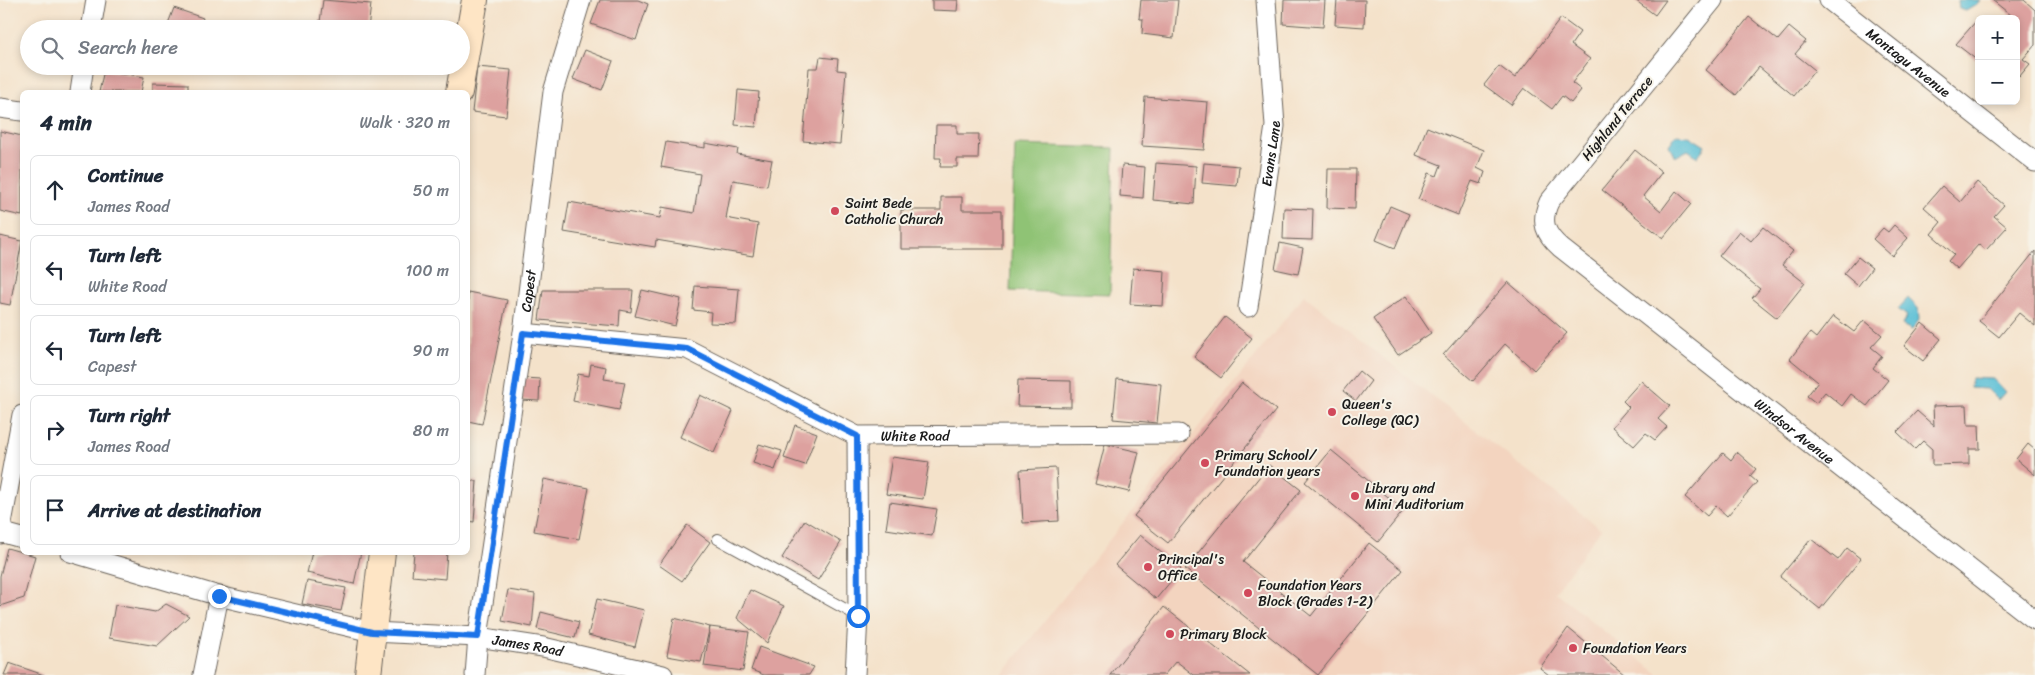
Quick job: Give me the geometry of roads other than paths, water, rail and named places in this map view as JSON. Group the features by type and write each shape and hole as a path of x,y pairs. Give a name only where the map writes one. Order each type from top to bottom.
{"street":[{"path":"93,20 96,0"},
{"path":"470,29 475,0"},
{"name":"Capest","path":"475,675 478,637 523,333 553,92 581,0"},
{"name":"Evans Lane","path":"1248,307 1274,126 1266,0"},
{"name":"Highland Terrace","path":"1554,242 1548,236 1544,223 1546,210 1550,202 1713,0"},
{"name":"Montagu Avenue","path":"1829,0 2035,162"},
{"path":"80,90 83,75"},
{"path":"459,90 462,75"},
{"path":"0,108 20,111"},
{"name":"Windsor Avenue","path":"1554,242 2035,620"},
{"name":"White Road","path":"523,333 687,349 857,436 1179,434"},
{"path":"20,426 1,533 20,538"},
{"path":"856,675 858,616 857,436"},
{"name":"James Road","path":"80,555 219,596 372,632 478,637 543,647 663,675"},
{"path":"368,675 382,555"},
{"path":"203,675 219,596"}],"lane":[{"path":"718,539 858,616"}],"water":[{"path":"1958,0 1980,0 1966,11 1959,9"},
{"path":"1676,135 1689,136 1705,146 1698,157 1688,150 1675,157 1669,145"},
{"path":"1908,298 1918,308 1919,320 1912,330 1902,325 1907,316 1898,309"},
{"path":"1971,378 1993,379 2005,392 1998,400 1987,389 1970,388"}],"place":[{"name":"Saint Bede Catholic Church","path":"835,211"},
{"name":"Queen's College (QC)","path":"1332,412"},
{"name":"Primary School/ Foundation years","path":"1205,463"},
{"name":"Library and Mini Auditorium","path":"1355,496"},
{"name":"Principal's Office","path":"1148,567"},
{"name":"Foundation Years Block (Grades 1-2)","path":"1248,593"},
{"name":"Primary Block","path":"1170,634"},
{"name":"Foundation Years","path":"1573,648"}]}
